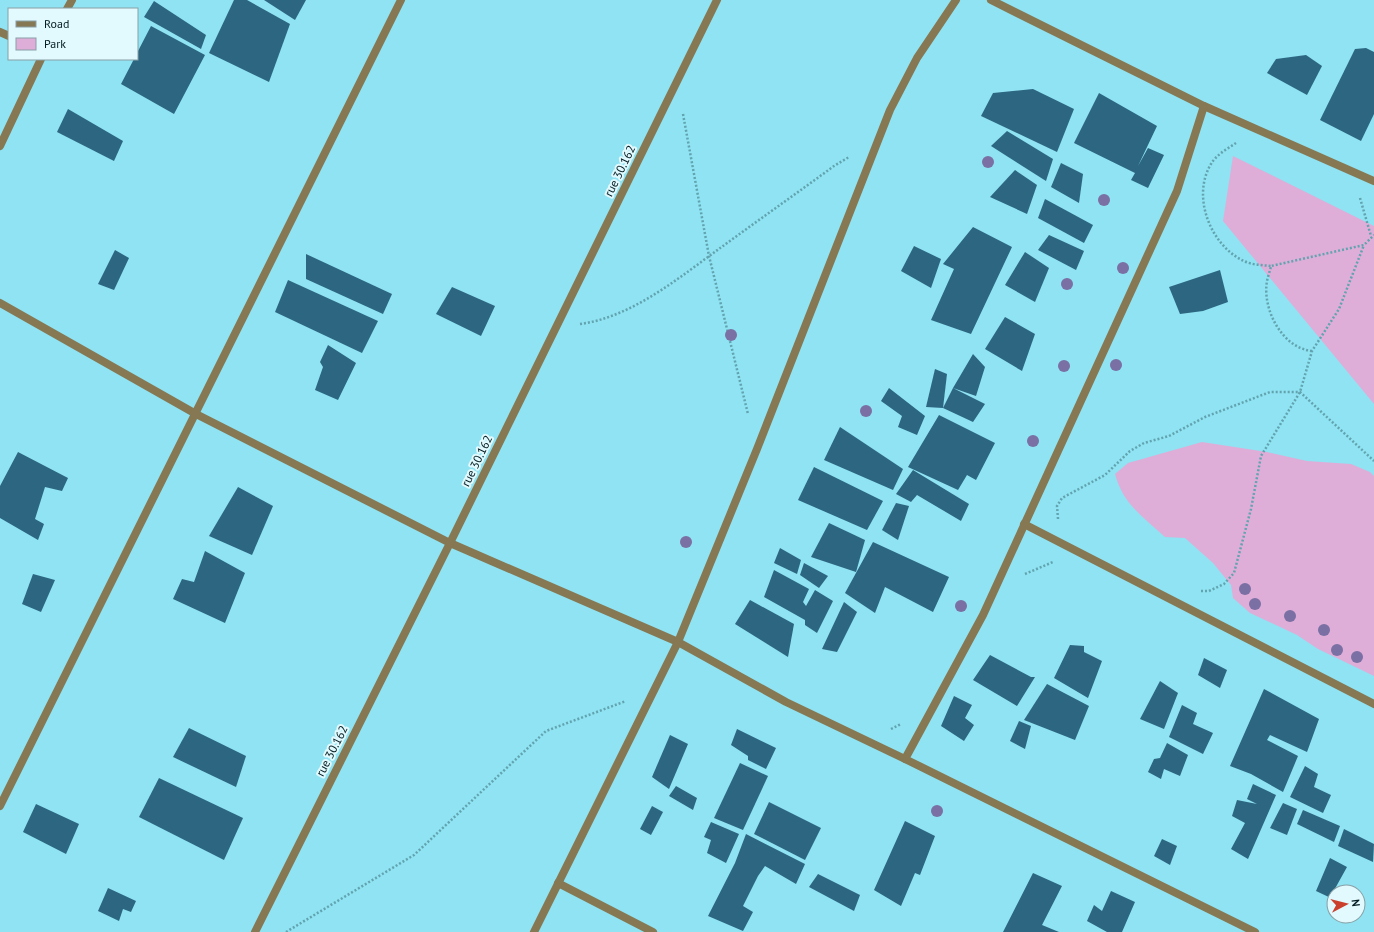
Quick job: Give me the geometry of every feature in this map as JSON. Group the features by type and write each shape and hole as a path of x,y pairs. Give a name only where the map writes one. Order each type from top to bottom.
{"street":[{"path":"0,806 401,0"},
{"name":"rue 30.162","path":"256,932 559,323 717,0"},
{"path":"534,932 678,642 757,448 890,110 918,58 956,0"},
{"path":"990,0 1204,106 1374,181"},
{"path":"0,146 41,60"},
{"path":"905,759 983,615 1177,191 1204,106"},
{"path":"0,303 196,414 450,543 678,642 786,702 905,759 1255,932"},
{"path":"1024,524 1374,704"},
{"path":"558,883 653,932"}],"path":[{"path":"678,82 709,256 757,448"},
{"path":"1264,132 1255,133 1221,153 1211,164 1205,177 1204,207 1212,229 1231,253 1246,262 1271,266 1364,245"},
{"path":"559,323 581,324 620,312 661,290 834,166 877,140"},
{"path":"1196,592 1209,591 1224,584 1234,573 1251,509 1262,456 1300,392 1312,351 1339,309 1364,245 1373,236 1356,187 1347,169"},
{"path":"1271,266 1267,282 1269,306 1282,335 1302,350 1312,351"},
{"path":"1059,521 1056,512 1057,506 1062,498 1105,475 1130,451 1139,446 1169,436 1205,417 1270,392 1300,392 1374,461"},
{"path":"1022,576 1044,564 1085,556"},
{"path":"286,932 414,854 546,731 654,690"},
{"path":"886,731 901,724 904,720"}],"green space":[{"path":"1233,156 1374,226 1374,404 1223,221"},
{"path":"1202,442 1267,452 1307,461 1351,464 1370,472 1374,476 1374,676 1318,649 1297,635 1250,613 1233,598 1231,585 1213,563 1185,538 1165,537 1135,509 1123,494 1115,474 1128,463"}],"building":[{"path":"234,0 247,0 290,24 269,82 209,53"},
{"path":"264,0 306,0 295,20"},
{"path":"154,1 206,35 201,49 144,17"},
{"path":"151,26 205,55 174,114 121,84 133,60 138,60 138,51"},
{"path":"1366,48 1374,52 1374,114 1361,141 1320,120 1355,49"},
{"path":"1306,55 1322,66 1307,95 1267,73 1276,59"},
{"path":"1033,89 1074,109 1057,152 981,116 993,93"},
{"path":"1099,93 1157,126 1138,166 1148,148 1164,155 1148,188 1131,180 1135,173 1074,143"},
{"path":"68,109 123,141 114,161 57,132"},
{"path":"1007,131 1053,159 1046,181 991,146"},
{"path":"1061,163 1083,174 1079,203 1051,187"},
{"path":"1015,170 1037,185 1027,214 990,197"},
{"path":"1045,199 1093,225 1084,243 1038,218"},
{"path":"973,227 1012,247 971,334 931,320 954,269 943,264"},
{"path":"1049,235 1084,251 1076,270 1038,250"},
{"path":"914,246 941,259 931,288 901,271"},
{"path":"115,250 129,258 114,290 98,284"},
{"path":"1025,252 1049,268 1035,302 1005,285"},
{"path":"306,254 392,294 383,314 306,279"},
{"path":"1220,270 1228,302 1203,311 1180,314 1169,287"},
{"path":"288,280 378,321 362,353 275,312"},
{"path":"452,287 495,306 481,336 436,314"},
{"path":"1005,317 1035,334 1022,371 985,349"},
{"path":"328,345 356,363 338,400 315,390 323,367 320,362"},
{"path":"973,354 985,367 976,396 953,388"},
{"path":"935,369 947,374 943,408 926,407"},
{"path":"889,388 925,416 917,435 898,427 902,416 881,401"},
{"path":"953,388 985,404 973,422 943,408"},
{"path":"939,415 995,443 976,480 967,475 958,490 908,467"},
{"path":"840,427 903,469 893,490 824,460"},
{"path":"18,452 68,478 62,491 45,487 35,519 44,524 38,540 0,518 0,486"},
{"path":"814,467 883,501 867,530 798,500"},
{"path":"913,470 969,504 961,521 917,495 911,502 896,494"},
{"path":"238,487 273,506 252,555 209,536"},
{"path":"896,503 909,506 898,540 882,530"},
{"path":"829,523 865,540 856,572 811,557"},
{"path":"873,542 949,577 933,612 885,587 875,613 845,593"},
{"path":"780,548 801,560 797,574 774,563"},
{"path":"205,551 245,573 225,623 173,599 182,579 194,582"},
{"path":"804,563 828,576 819,588 800,575"},
{"path":"774,570 809,589 803,602 806,606 815,590 833,601 817,633 805,625 805,620 764,597"},
{"path":"33,574 55,580 41,612 22,604"},
{"path":"750,600 794,624 788,657 735,624"},
{"path":"844,602 857,612 837,652 822,649"},
{"path":"1070,645 1084,646 1084,652 1102,661 1088,698 1054,678"},
{"path":"990,655 1031,677 1035,677 1017,706 973,680"},
{"path":"1204,658 1227,670 1220,688 1198,675"},
{"path":"1160,681 1178,693 1164,729 1140,719"},
{"path":"1047,684 1089,706 1075,740 1024,720"},
{"path":"1264,689 1319,719 1307,752 1270,735 1267,740 1298,756 1283,792 1251,774 1230,766"},
{"path":"954,696 972,705 965,718 974,725 964,741 941,726"},
{"path":"1182,705 1197,713 1193,724 1213,733 1203,754 1169,737"},
{"path":"1019,721 1031,726 1025,749 1010,741"},
{"path":"189,728 246,756 236,787 173,757"},
{"path":"737,729 776,748 766,769 748,760 748,756 731,745"},
{"path":"670,735 688,744 669,789 652,777"},
{"path":"1167,743 1188,755 1180,776 1164,769 1161,779 1148,772 1154,759 1160,758"},
{"path":"740,763 768,776 743,830 714,818"},
{"path":"1305,766 1318,774 1314,787 1331,795 1323,813 1290,797"},
{"path":"159,778 243,818 224,860 139,817"},
{"path":"1253,784 1276,795 1248,859 1231,849 1245,823 1232,816 1237,800 1257,804 1247,799"},
{"path":"676,786 697,798 693,810 669,796"},
{"path":"769,802 821,828 805,860 754,834"},
{"path":"1283,803 1297,809 1287,835 1270,828"},
{"path":"36,804 79,824 66,854 23,832"},
{"path":"652,806 663,812 651,835 640,829"},
{"path":"1303,810 1340,826 1334,842 1297,824"},
{"path":"905,821 935,836 920,875 915,873 901,906 874,890"},
{"path":"711,822 739,834 726,863 707,853 711,840 704,837"},
{"path":"1344,829 1374,844 1373,862 1338,846"},
{"path":"746,834 805,864 796,884 765,866 758,876 743,906 753,912 743,931 708,916 735,863"},
{"path":"1162,839 1177,846 1170,865 1154,856"},
{"path":"1330,858 1347,867 1338,884 1326,884 1326,896 1316,891"},
{"path":"1033,873 1062,886 1042,925 1059,932 1003,932"},
{"path":"818,874 860,895 854,911 809,887"},
{"path":"108,888 136,901 131,912 123,909 119,921 98,911"},
{"path":"1111,891 1135,902 1122,932 1107,932 1087,921 1094,905 1102,911"}]}
